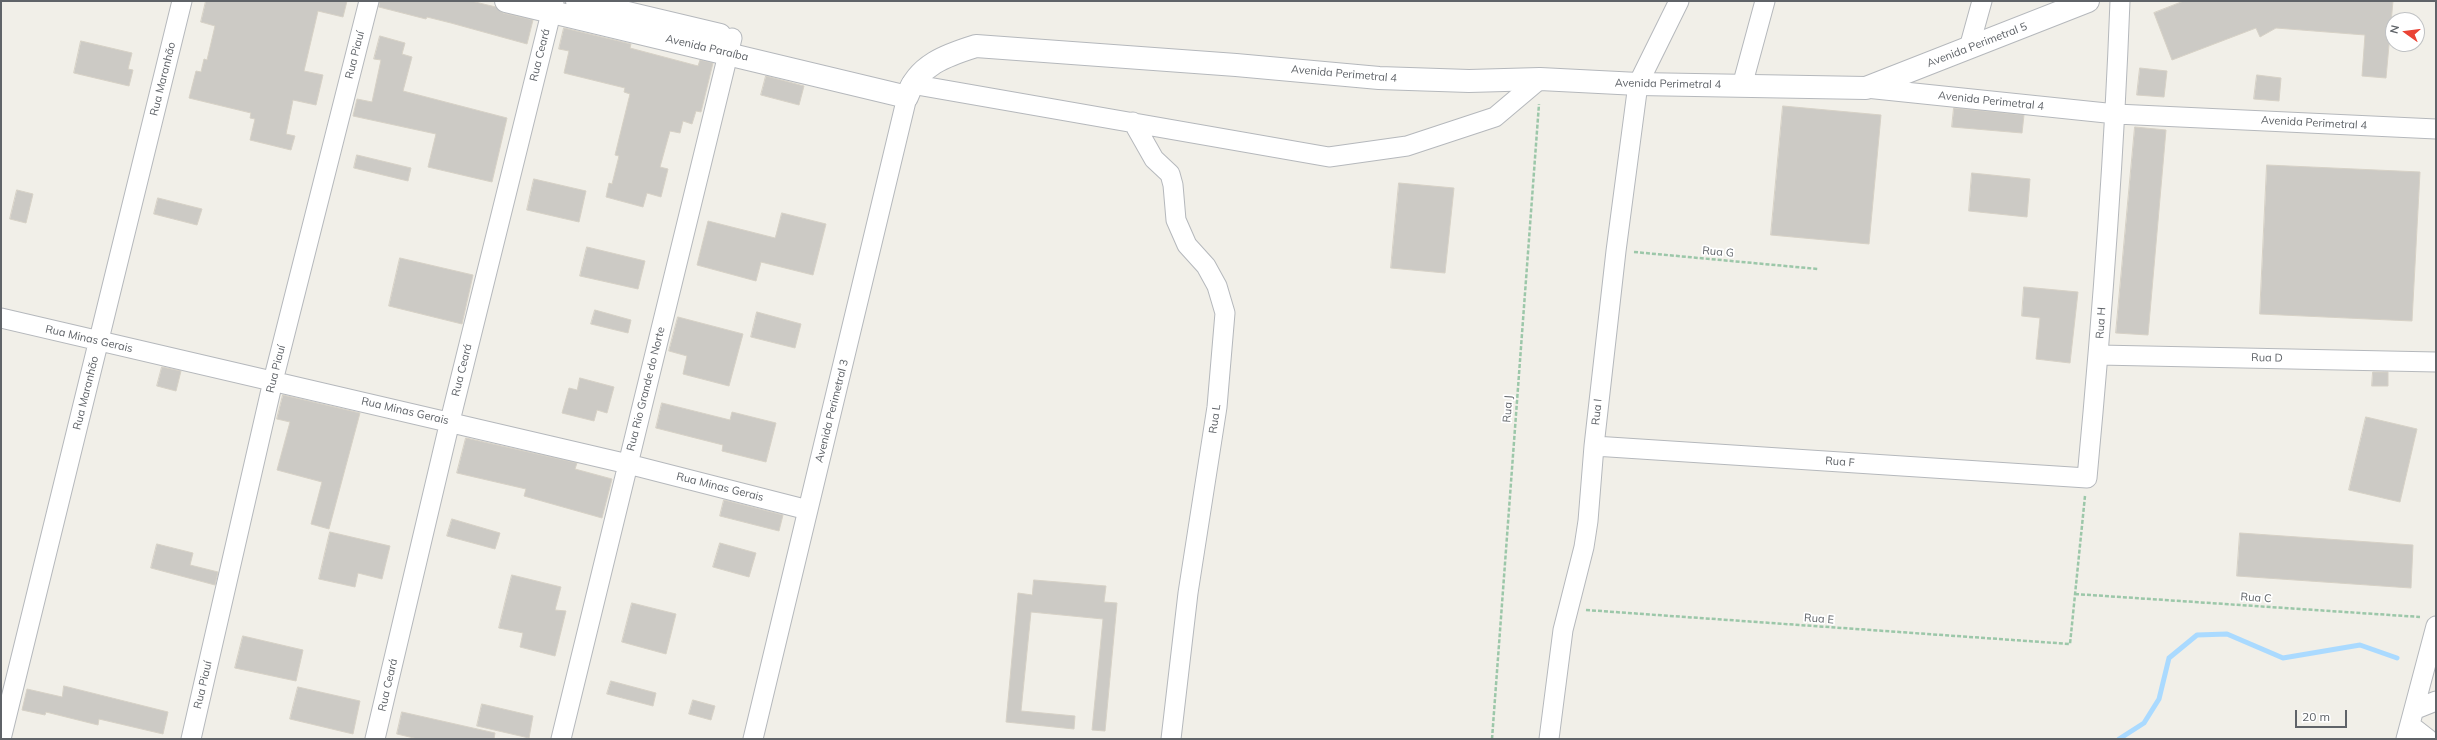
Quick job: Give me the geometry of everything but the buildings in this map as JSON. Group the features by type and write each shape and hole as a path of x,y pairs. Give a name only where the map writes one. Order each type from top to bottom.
{"street":[{"name":"Rua Maranhão","path":"1,739 182,1"},
{"name":"Rua Piauí","path":"191,739 273,381 369,1"},
{"name":"Avenida Paraíba","path":"506,1 552,6 731,46 909,90"},
{"name":"Avenida Paraíba","path":"577,1 731,46"},
{"name":"Rua I","path":"1549,739 1567,609 1584,547 1616,250 1638,84 1679,1"},
{"path":"1742,86 1765,1"},
{"path":"1969,48 1982,1"},
{"name":"Avenida Perimetral 5","path":"1866,88 2088,1"},
{"name":"Rua H","path":"2087,478 2099,355 2116,114 2120,1"},
{"name":"Rua Ceará","path":"375,739 450,421 552,6"},
{"name":"Rua Rio Grande do Norte","path":"561,739 731,46"},
{"name":"Avenida Perimetral 4","path":"909,90 936,61 976,46 1236,65 1379,78 1469,81 1540,79 1638,84 1866,88 2116,114 2436,129"},
{"path":"909,90 1133,122 1329,156 1407,146 1495,117 1540,79"},
{"name":"Avenida Perimetral 3","path":"753,739 909,90"},
{"name":"Rua L","path":"1133,122 1154,159 1170,174 1173,185 1176,220 1187,245 1206,266 1217,286 1225,313 1217,407 1188,593 1171,739"},
{"name":"Rua Minas Gerais","path":"1,318 450,421 628,464 808,510"},
{"name":"Rua D","path":"2099,355 2436,362"},
{"name":"Rua F","path":"1594,446 2087,478"},
{"path":"2411,724 2432,622"},
{"path":"2420,684 2436,696"},
{"path":"2411,724 2436,701"},
{"path":"2411,724 2428,739"}],"path":[{"name":"Rua J","path":"1492,739 1540,79"},
{"name":"Rua G","path":"1616,250 1818,269"},
{"path":"2075,594 2087,478"},
{"name":"Rua E","path":"1567,609 2070,644 2075,594"},
{"name":"Rua C","path":"2075,594 2432,622"}],"waterway":[{"path":"2119,739 2144,723 2159,699 2169,658 2197,635 2227,634 2283,658 2360,645 2397,658"}]}
